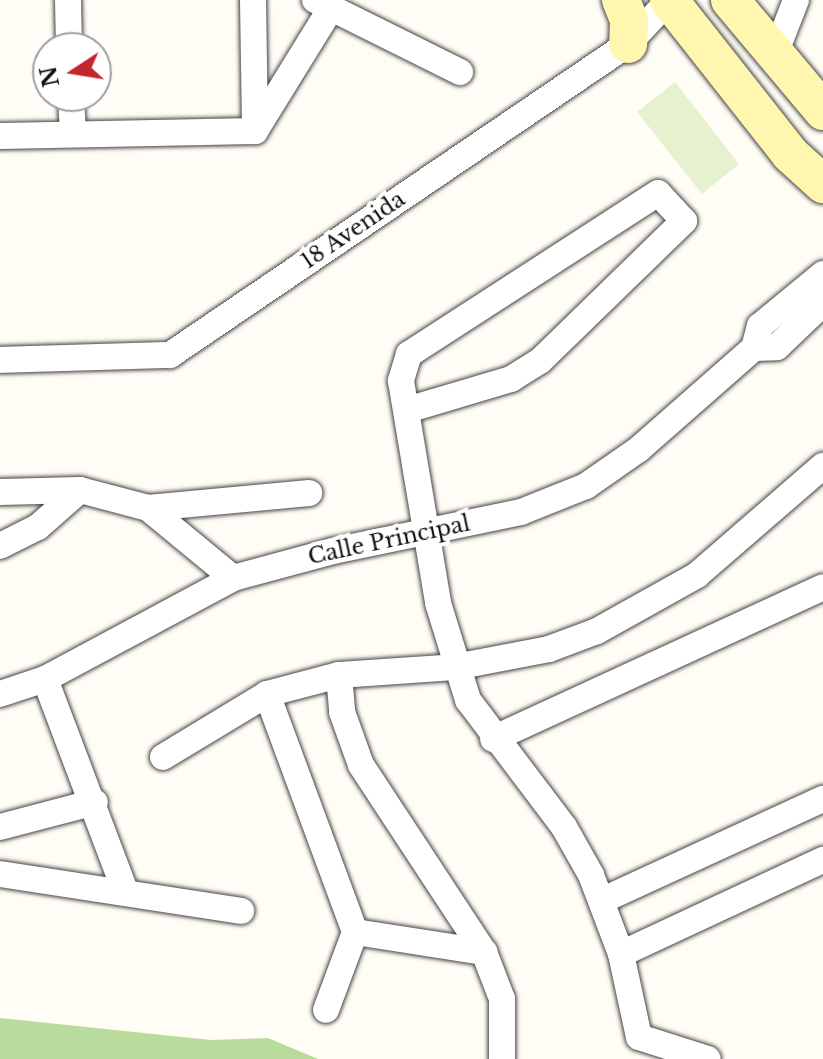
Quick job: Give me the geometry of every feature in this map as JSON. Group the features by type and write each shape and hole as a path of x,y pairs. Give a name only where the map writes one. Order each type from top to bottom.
{"main road":[{"path":"621,0 629,20 628,44"},
{"path":"669,0 790,154 823,184"},
{"path":"709,0 745,36 768,47"},
{"path":"730,0 823,111"}],"street":[{"path":"68,0 69,32"},
{"path":"253,0 255,131"},
{"name":"18 Avenida","path":"0,360 170,355 628,44 669,0"},
{"path":"768,47 796,0"},
{"path":"255,131 323,4 460,72"},
{"path":"72,112 73,134"},
{"path":"0,136 255,131"},
{"path":"407,410 511,379 540,361 684,221 658,193 409,354 401,381 438,603 455,667 493,739 564,827 603,900 621,954 639,1037 708,1059"},
{"name":"Calle Principal","path":"0,694 45,679 233,578 521,512 586,486 639,449 754,348 760,326 823,274"},
{"name":"Calle Principal","path":"754,348 777,347 823,303"},
{"path":"163,757 267,694 339,675 455,667 549,649 652,605 697,575 823,466"},
{"path":"0,492 80,490 148,508 309,493"},
{"path":"0,546 38,527 80,490"},
{"path":"148,508 233,578"},
{"path":"493,739 823,587"},
{"path":"339,675 342,712 361,765 484,952 502,999 502,1059"},
{"path":"45,679 95,802 125,891"},
{"path":"267,694 355,932 326,1010"},
{"path":"0,827 95,802"},
{"path":"603,900 821,803"},
{"path":"621,954 823,860"},
{"path":"0,874 241,911"},
{"path":"355,932 484,952"}],"green space":[{"path":"675,82 739,164 702,194 637,112"},
{"path":"0,1018 211,1040 268,1038 318,1059 0,1059"}]}
